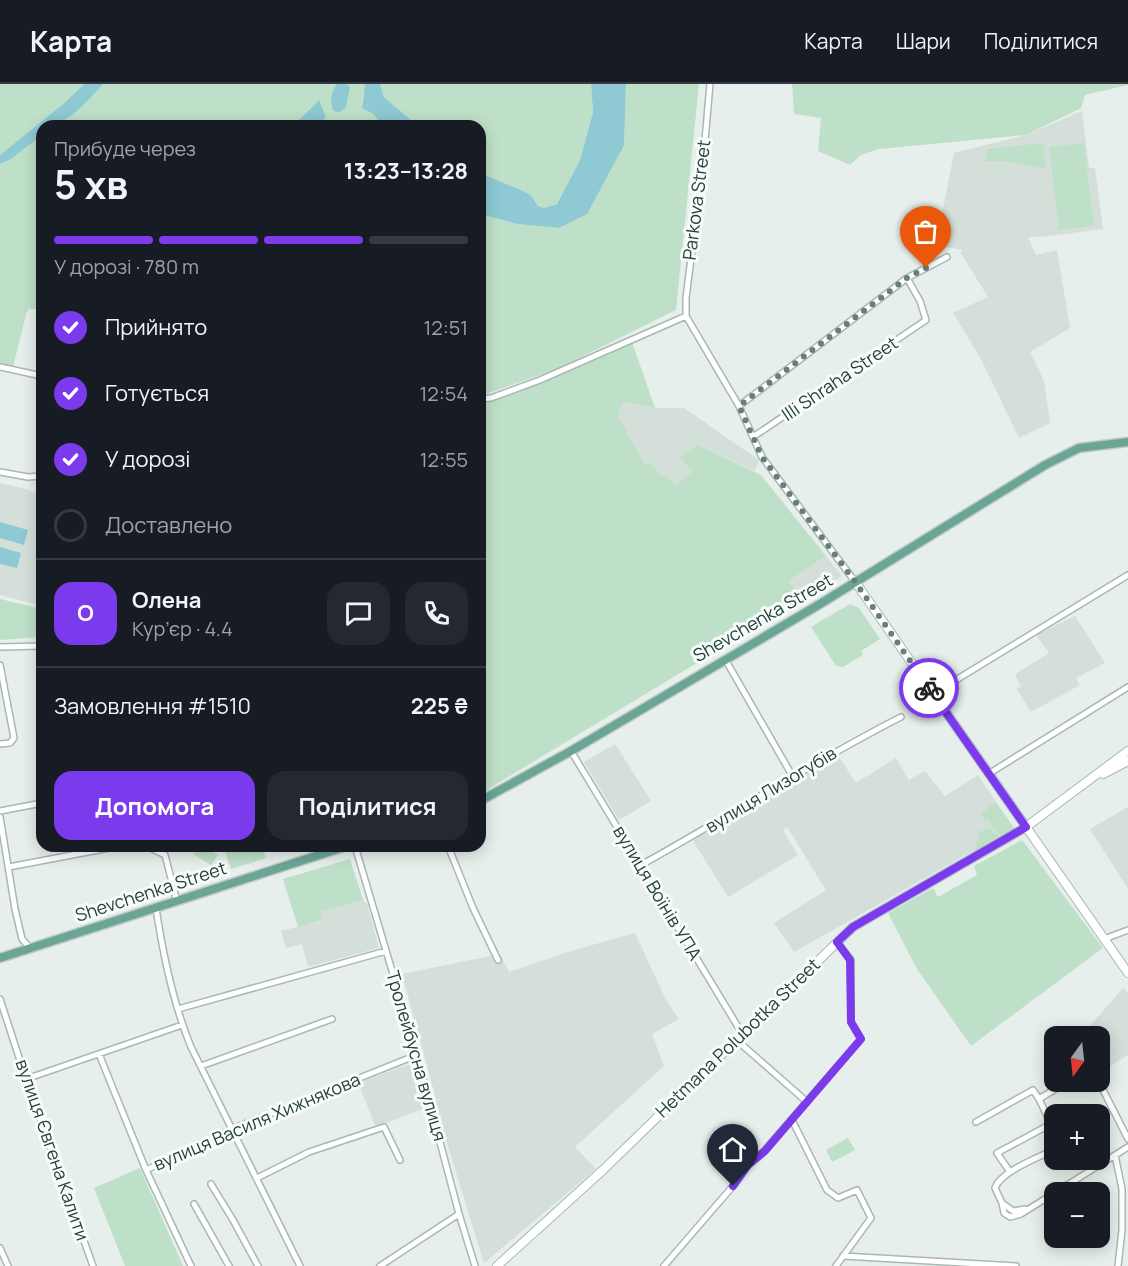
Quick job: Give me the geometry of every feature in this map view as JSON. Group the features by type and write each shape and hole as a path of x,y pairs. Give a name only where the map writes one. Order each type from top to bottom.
{"main road":[{"name":"Shevchenka Street","path":"486,798 571,751 856,583 934,532 1071,451 1091,445 1128,442"},
{"name":"Shevchenka Street","path":"0,958 329,852"}],"street":[{"name":"Parkova Street","path":"686,316 686,298 702,174 710,84"},
{"path":"739,406 907,278 946,257"},
{"name":"Illi Shraha Street","path":"753,436 927,320 920,301 907,278"},
{"path":"486,398 556,374 686,316 739,406 762,457 856,583 1128,973"},
{"path":"0,367 36,374"},
{"path":"0,472 36,476"},
{"path":"933,693 1128,575"},
{"path":"0,647 36,646"},
{"path":"726,659 793,777"},
{"path":"0,664 14,738 10,743 0,744"},
{"path":"990,774 1128,687"},
{"name":"вулиця Лизогубів","path":"641,865 849,743 901,717"},
{"name":"вулиця Воїнів УПА","path":"571,751 641,865 741,1037 741,1044 806,1101"},
{"name":"Hetmana Polubotka Street","path":"497,1266 603,1170 853,927 1026,827 1128,751"},
{"name":"Hetmana Polubotka Street","path":"1090,780 1128,761"},
{"path":"0,811 36,804"},
{"path":"0,817 22,939 30,948"},
{"path":"9,867 88,852"},
{"path":"159,852 165,855 177,902"},
{"name":"Тролейбусна вулиця","path":"357,852 417,1055 475,1266"},
{"path":"450,852 473,908 498,960"},
{"path":"156,908 170,983 182,1025 300,1266"},
{"path":"1104,939 1128,930"},
{"path":"664,1266 733,1186 748,1165 765,1151 861,1039 851,1022 850,960 837,942"},
{"path":"178,1009 386,951"},
{"name":"вулиця Євгена Калити","path":"0,999 93,1266"},
{"path":"201,1066 332,1018"},
{"path":"26,1078 182,1025"},
{"name":"вулиця Василя Хижнякова","path":"99,1054 146,1170 232,1129 417,1055"},
{"path":"976,1122 1032,1090 1044,1108"},
{"path":"1039,1099 1051,1092"},
{"path":"1104,1092 1128,1139"},
{"path":"792,1120 827,1190 838,1198 857,1190 871,1218 836,1266"},
{"path":"257,1178 309,1152 384,1127 400,1160"},
{"path":"1010,1172 997,1153 1044,1128"},
{"path":"1044,1155 1010,1172 996,1182 994,1188 1002,1203 1012,1211 1026,1209 1128,1147"},
{"path":"1115,1155 1122,1188 1122,1230 1118,1266"},
{"path":"146,1170 191,1266"},
{"path":"210,1184 258,1266"},
{"path":"194,1204 229,1266"},
{"path":"380,1266 459,1214"},
{"path":"0,1248 8,1266"},
{"path":"843,1256 894,1263 994,1263 1016,1266"}],"shaded area":[{"path":"1082,111 1089,168 1095,168 1103,229 1028,237 1036,255 1057,250 1070,328 1030,352 1044,381 1050,423 1019,438 981,359 953,313 988,297 960,252 963,250 936,245 954,153 1026,135"},
{"path":"623,402 655,408 684,408 759,460 755,471 698,445 693,472 675,485 666,476 661,476 650,462 645,464 618,416"},
{"path":"0,483 36,493 36,604 0,595"},
{"path":"826,556 842,576 803,602 789,581"},
{"path":"1075,616 1105,663 1076,678 1080,685 1031,712 1016,688 1021,687 1015,674 1049,653 1036,635"},
{"path":"615,744 651,801 619,820 584,762"},
{"path":"836,752 856,783 896,758 909,780 925,771 945,796 978,775 1014,828 794,952 774,923 826,890 787,827 783,830 798,855 728,897 692,839"},
{"path":"1128,807 1128,889 1090,829"},
{"path":"363,900 367,904 379,948 308,967 302,944 286,948 281,931 321,921 319,912"},
{"path":"635,933 666,1000 679,1019 652,1034 664,1066 575,1147 596,1169 484,1263 434,1101 446,1097 436,1099 402,974 500,954 509,972"},
{"path":"1124,987 1128,994 1128,1055 1110,1066 1110,1026 1090,1026"},
{"path":"410,1064 423,1109 376,1127 358,1083"}],"green space":[{"path":"0,84 84,84 43,120 36,120 36,126 0,155"},
{"path":"103,84 365,84 362,102 378,120 323,120 326,117 318,101 299,120 63,120 86,103"},
{"path":"380,84 591,84 593,112 580,160 557,204 544,208 538,206 530,194 486,176 486,120 411,120 384,97"},
{"path":"626,84 699,84 676,310 557,369 486,394 486,216 517,224 559,228 624,145"},
{"path":"792,84 1128,85 1085,95 1081,108 1026,135 879,149 861,155 850,165 818,151 821,118 794,114"},
{"path":"36,140 36,309 27,311 13,367 0,364 0,164 11,159"},
{"path":"1043,143 1046,169 1003,161 985,161 987,149"},
{"path":"1084,143 1094,226 1059,230 1049,147"},
{"path":"632,342 655,408 623,402 618,416 645,464 650,462 661,476 666,476 675,485 692,472 680,457 698,445 761,475 826,556 789,581 803,602 710,655 486,790 486,402"},
{"path":"0,599 36,608 36,637 0,640"},
{"path":"850,604 859,608 880,639 861,651 863,655 843,667 836,666 811,627"},
{"path":"995,802 1014,828 1001,835 990,827 992,825 989,820 985,821 981,814"},
{"path":"988,828 999,836 975,851 979,830 980,832"},
{"path":"1022,840 1103,948 971,1046 917,969 888,913 933,888 938,897 977,875 974,866"},
{"path":"194,852 213,852 218,855 211,865 193,854"},
{"path":"225,852 264,852 266,858 231,869"},
{"path":"350,859 363,900 320,912 322,920 298,927 283,879"},
{"path":"848,1138 855,1150 832,1162 826,1150"},
{"path":"140,1168 183,1266 125,1266 94,1188"}],"water":[{"path":"84,84 103,84 76,112 63,120 43,120"},
{"path":"337,84 347,84 350,87 346,107 339,112 334,111 331,101"},
{"path":"365,84 380,84 384,97 411,120 378,120 372,113 362,108"},
{"path":"591,84 626,84 624,145 587,214 559,228 517,224 486,216 486,176 530,194 538,206 544,208 557,204 580,160 593,112"},
{"path":"319,100 326,117 323,120 299,120"},
{"path":"36,126 36,140 11,159 0,164 0,155"},
{"path":"0,522 28,530 24,545 0,538"},
{"path":"0,547 21,553 17,568 0,564"}],"way so far":[{"path":"926,268 907,278 739,406 762,457 856,583 929,688"}],"route":[{"path":"733,1186 748,1165 765,1151 861,1039 851,1022 850,960 837,942 853,927 1026,827 929,688"}]}
